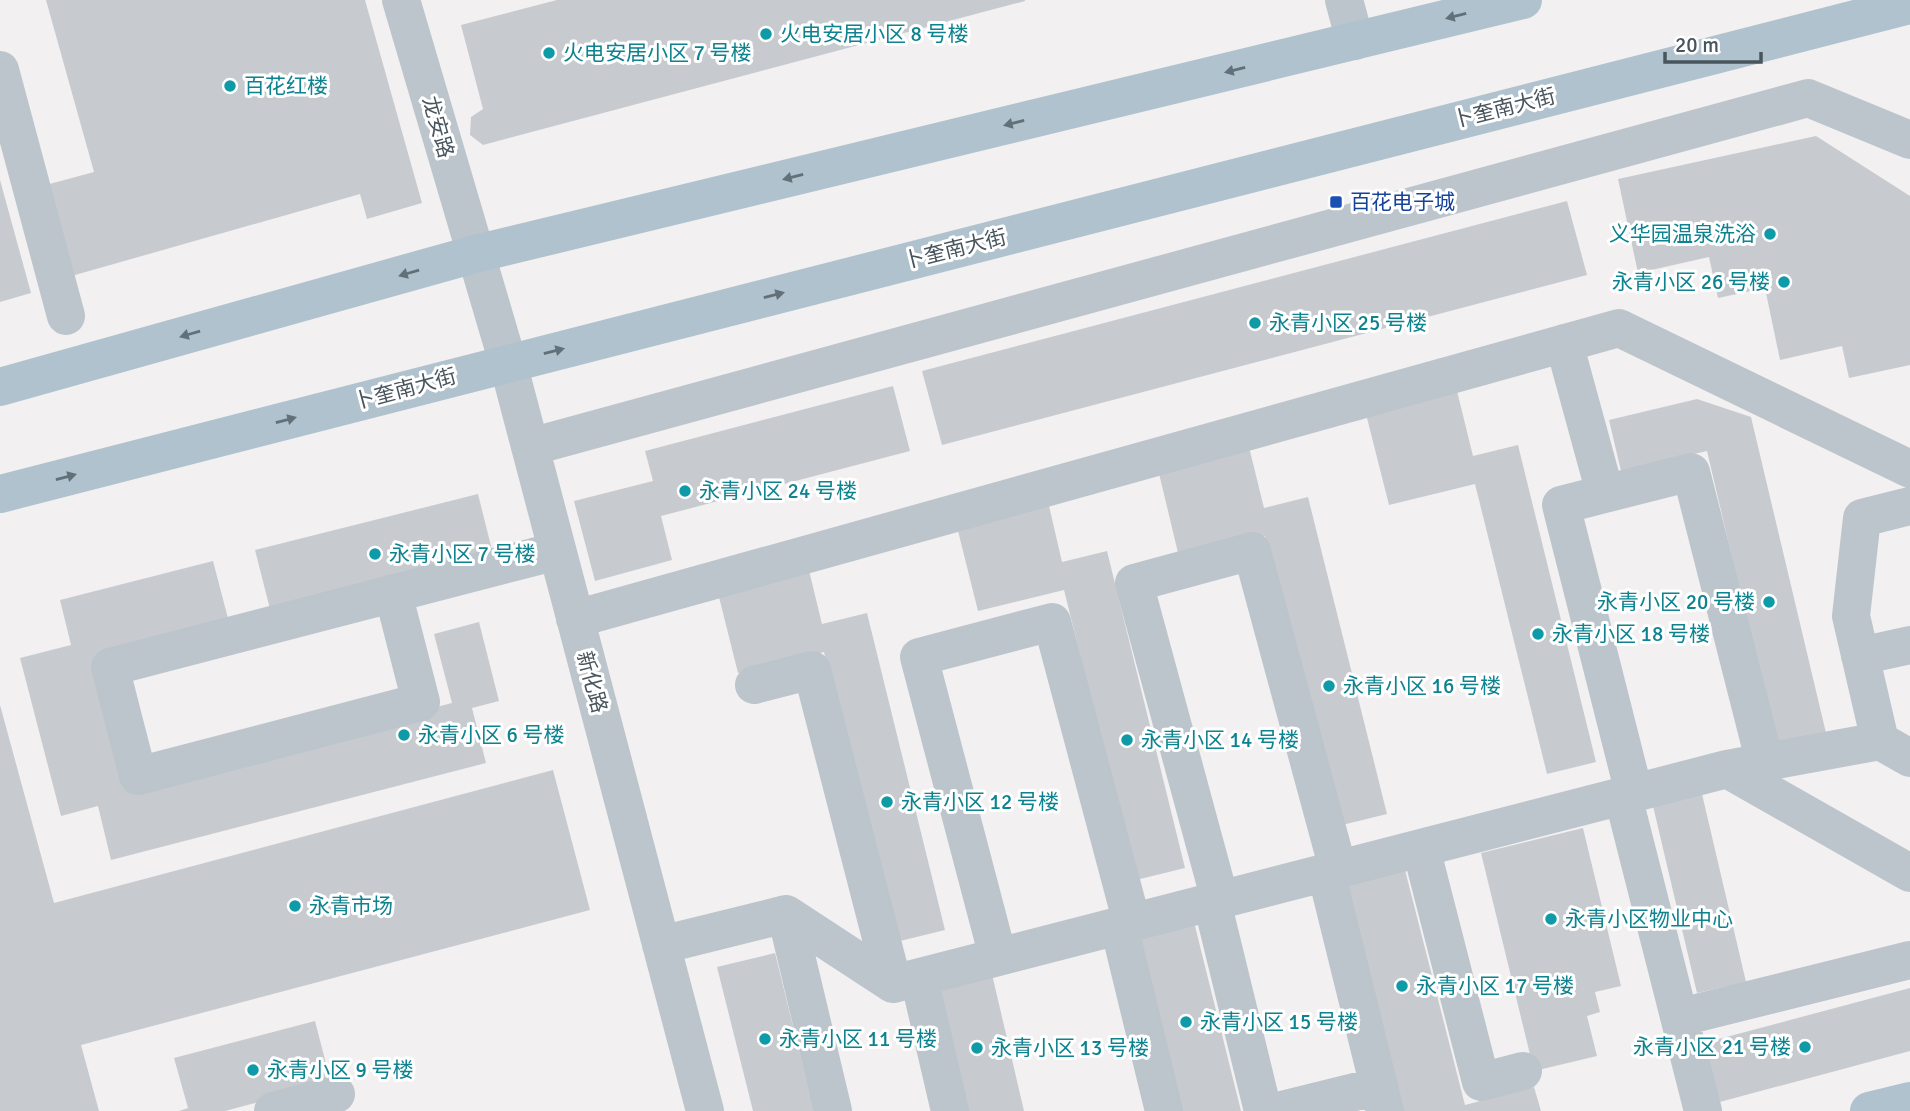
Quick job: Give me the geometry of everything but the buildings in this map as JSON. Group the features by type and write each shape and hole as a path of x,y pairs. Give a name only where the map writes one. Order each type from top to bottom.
{"main road":[{"path":"0,387 475,254 1523,0"},
{"name":"卜奎南大街","path":"0,494 1910,5"},
{"path":"1869,1111 1910,1101"}],"street":[{"path":"1344,0 1355,41"},
{"name":"龙安路","path":"407,1 475,254"},
{"path":"0,70 66,316"},
{"path":"530,447 1808,98 1910,140"},
{"name":"新化路","path":"475,254 508,363 705,1111"},
{"path":"575,619 1619,328 1910,470"},
{"path":"1564,343 1605,493"},
{"path":"1703,1111 1561,505 1691,472 1765,763"},
{"path":"661,945 786,914 906,981 1727,769 1895,750 1860,656 1850,616 1863,517 1910,506"},
{"path":"393,593 421,702 138,776 110,667 393,593 557,551"},
{"path":"1264,1111 1216,901 1134,583 1252,551 1332,871 1382,1098 1278,1111"},
{"path":"998,957 919,657 1052,622 1126,924 1164,1111"},
{"path":"1860,656 1910,645"},
{"path":"754,685 812,670 906,981 950,1111"},
{"path":"1727,769 1910,873"},
{"path":"1421,848 1481,1082 1523,1071"},
{"path":"786,914 834,1111"},
{"path":"1681,1017 1910,960"},
{"path":"273,1111 336,1094"}],"place":[{"name":"火电安居小区 8 号楼","path":"766,34"},
{"name":"火电安居小区 7 号楼","path":"549,53"},
{"name":"百花红楼","path":"230,86"},
{"name":"百花电子城","path":"1336,202"},
{"name":"义华园温泉洗浴","path":"1770,234"},
{"name":"永青小区 26 号楼","path":"1784,282"},
{"name":"永青小区 25 号楼","path":"1255,323"},
{"name":"永青小区 24 号楼","path":"685,491"},
{"name":"永青小区 7 号楼","path":"375,554"},
{"name":"永青小区 20 号楼","path":"1769,602"},
{"name":"永青小区 18 号楼","path":"1538,634"},
{"name":"永青小区 16 号楼","path":"1329,686"},
{"name":"永青小区 6 号楼","path":"404,735"},
{"name":"永青小区 14 号楼","path":"1127,740"},
{"name":"永青小区 12 号楼","path":"887,802"},
{"name":"永青市场","path":"295,906"},
{"name":"永青小区物业中心","path":"1551,919"},
{"name":"永青小区 17 号楼","path":"1402,986"},
{"name":"永青小区 15 号楼","path":"1186,1022"},
{"name":"永青小区 11 号楼","path":"765,1039"},
{"name":"永青小区 21 号楼","path":"1805,1047"},
{"name":"永青小区 13 号楼","path":"977,1048"},
{"name":"永青小区 9 号楼","path":"253,1070"}]}
